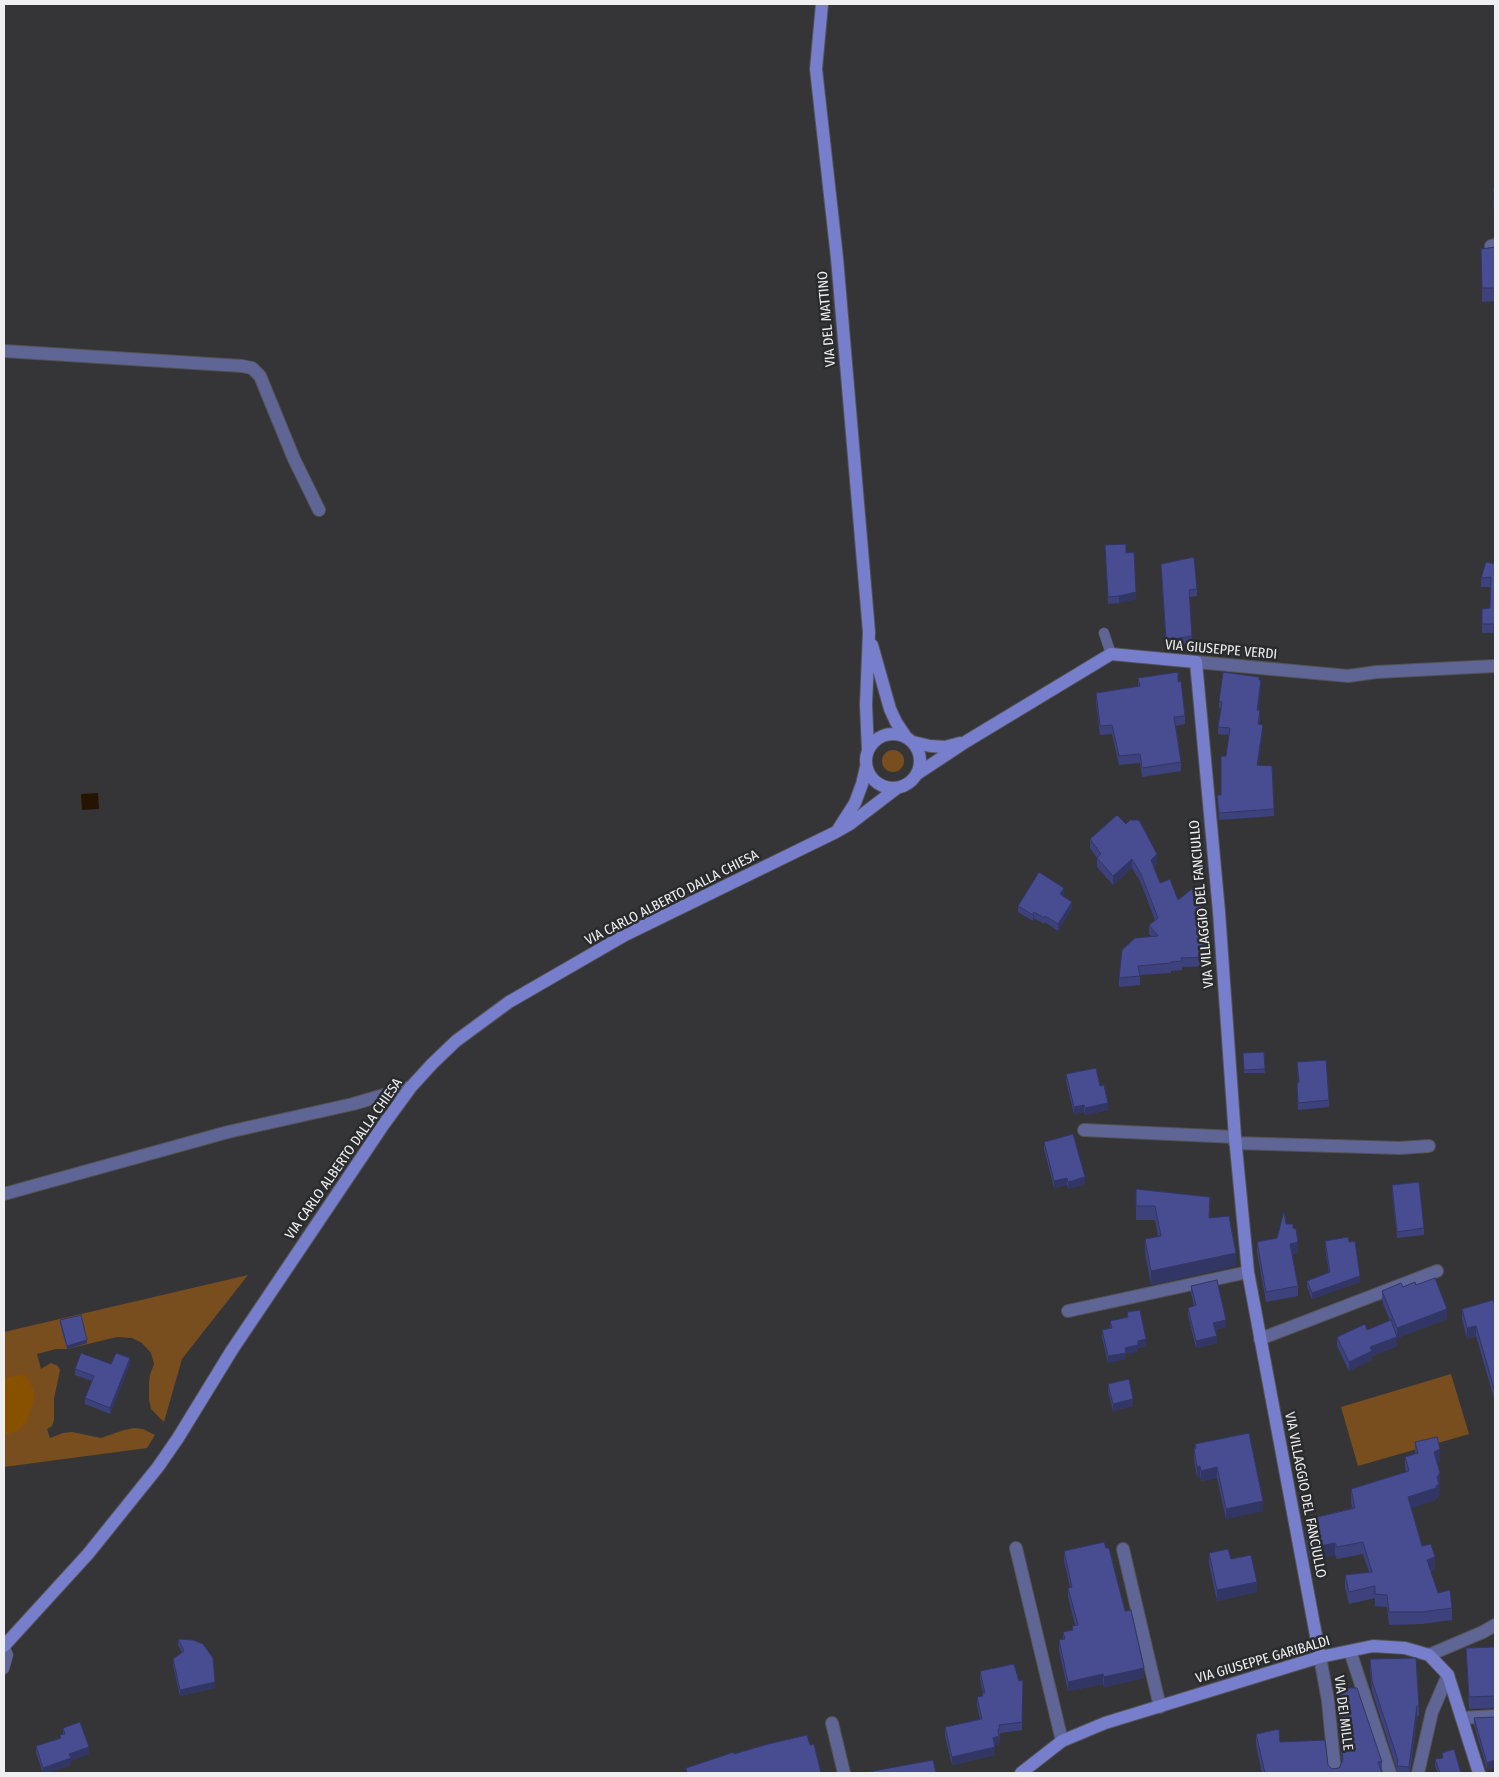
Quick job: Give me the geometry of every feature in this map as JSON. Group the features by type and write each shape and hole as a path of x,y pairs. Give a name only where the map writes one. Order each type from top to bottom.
{"main road":[{"name":"VIA DEL MATTINO","path":"822,4 816,70 837,258 869,632 866,705 868,750"},
{"name":"VIA DEL MATTINO","path":"869,632 890,709 896,722 910,739"},
{"path":"866,767 869,774 881,786 898,788 905,785 917,774 967,741 1111,654"},
{"name":"VIA GIUSEPPE VERDI","path":"1111,654 1196,662"},
{"name":"VIA VILLAGGIO DEL FANCIULLO","path":"1196,662 1219,912 1235,1140 1248,1272 1320,1657"},
{"path":"836,832 855,803 862,784 868,750 872,743 880,737 888,734 898,734 930,746 945,747 967,741"},
{"path":"910,739 918,749 920,757 920,766 917,774"},
{"name":"VIA CARLO ALBERTO DALLA CHIESA","path":"4,1645 88,1554 158,1467 232,1350 384,1124 432,1064 456,1041 509,1002 625,935 836,832 850,824 898,788"},
{"name":"VIA GIUSEPPE GARIBALDI","path":"1021,1773 1062,1741 1105,1723 1320,1657 1373,1646 1405,1648 1429,1655"},
{"path":"1429,1655 1448,1675 1479,1773"}],"street":[{"path":"4,351 252,368 260,376 294,459 318,510"},
{"name":"VIA GIUSEPPE VERDI","path":"1196,662 1348,676 1377,672 1495,666"},
{"path":"4,1194 228,1132 353,1104 412,1087"},
{"path":"1084,1130 1400,1148 1429,1146"},
{"path":"1260,1339 1437,1271"},
{"path":"1068,1311 1248,1272"},
{"path":"1016,1548 1062,1741"},
{"path":"1123,1549 1160,1707"},
{"path":"1429,1655 1484,1632 1495,1625"},
{"path":"1350,1652 1390,1773"},
{"name":"VIA DEI MILLE","path":"1320,1657 1328,1701 1335,1773"},
{"path":"1418,1773 1432,1712 1448,1675"},
{"path":"1462,1718 1495,1716"},
{"path":"832,1723 844,1773"}],"lane":[{"path":"1104,633 1111,654"},
{"path":"4,1645 8,1655 4,1669"}],"shaded area":[{"path":"893,750 901,753 904,761 901,769 893,772 885,769 882,761 885,753"},
{"path":"98,793 99,809 82,810 81,794"},
{"path":"248,1275 182,1359 164,1422 151,1409 149,1383 154,1364 151,1353 142,1343 132,1338 117,1337 37,1354 41,1369 51,1363 58,1366 60,1370 54,1399 54,1420 52,1426 47,1429 50,1438 72,1432 101,1438 134,1428 143,1429 155,1435 147,1448 4,1467 4,1332"},
{"path":"25,1374 34,1391 34,1400 26,1423 17,1431 4,1435 4,1378"},
{"path":"1451,1374 1469,1434 1358,1466 1341,1407"}],"building":[{"path":"1493,188 1495,188 1495,219"},
{"path":"1495,247 1495,288 1482,288 1481,249"},
{"path":"1126,544 1126,553 1134,552 1136,592 1108,597 1105,545"},
{"path":"1194,557 1197,589 1189,590 1192,636 1166,640 1161,564"},
{"path":"1486,562 1495,564 1495,633 1494,624 1482,624 1482,609 1490,608 1491,577 1481,578"},
{"path":"1178,672 1178,682 1181,681 1185,716 1174,717 1181,762 1142,768 1140,754 1119,756 1112,725 1100,726 1096,693 1140,686 1138,678"},
{"path":"1223,672 1259,677 1259,680 1261,680 1257,710 1260,710 1258,724 1263,725 1257,765 1272,766 1274,809 1219,813 1217,795 1221,795 1221,756 1226,756 1230,728 1218,727 1222,702 1219,701"},
{"path":"1117,815 1126,824 1130,820 1139,820 1157,854 1151,860 1160,883 1170,879 1178,900 1193,888 1194,906 1201,905 1203,923 1207,923 1210,957 1181,958 1182,961 1138,966 1140,976 1119,978 1122,950 1135,938 1158,936 1149,925 1158,918 1141,874 1132,859 1113,876 1097,858 1101,854 1090,839"},
{"path":"1039,872 1064,888 1060,894 1072,902 1058,924 1034,912 1033,915 1018,906"},
{"path":"1264,1052 1265,1069 1244,1070 1243,1053"},
{"path":"1326,1060 1329,1100 1298,1103 1297,1083 1299,1082 1297,1062"},
{"path":"1096,1068 1100,1086 1104,1085 1108,1103 1085,1108 1084,1105 1074,1107 1066,1074"},
{"path":"1073,1134 1085,1177 1068,1182 1067,1178 1054,1181 1044,1142"},
{"path":"1419,1182 1424,1228 1397,1232 1392,1185"},
{"path":"1136,1189 1210,1197 1209,1218 1229,1216 1236,1253 1151,1271 1145,1239 1161,1236 1155,1206 1136,1206"},
{"path":"1284,1211 1286,1224 1293,1224 1293,1228 1296,1229 1298,1242 1290,1244 1298,1286 1266,1292 1257,1242 1277,1238"},
{"path":"1348,1237 1349,1242 1355,1241 1360,1276 1312,1293 1307,1281 1330,1272 1325,1241"},
{"path":"1435,1278 1447,1309 1397,1328 1382,1291 1401,1283 1403,1287 1415,1282 1416,1285"},
{"path":"1217,1280 1226,1320 1213,1323 1217,1336 1196,1341 1188,1308 1196,1305 1191,1286"},
{"path":"1493,1300 1495,1306 1495,1392 1476,1326 1467,1328 1462,1309"},
{"path":"1140,1310 1146,1339 1138,1341 1138,1345 1125,1348 1126,1353 1108,1356 1102,1330 1112,1328 1110,1321 1128,1317 1127,1312"},
{"path":"81,1315 87,1340 67,1346 60,1320"},
{"path":"1391,1320 1397,1337 1370,1347 1372,1351 1349,1362 1337,1337 1365,1324 1367,1330"},
{"path":"81,1353 111,1364 116,1353 130,1358 110,1408 85,1398 94,1376 75,1369"},
{"path":"1129,1379 1133,1399 1113,1404 1108,1384"},
{"path":"1249,1433 1263,1501 1226,1509 1217,1467 1201,1471 1200,1466 1197,1467 1195,1444"},
{"path":"1437,1437 1440,1449 1434,1452 1440,1473 1437,1477 1439,1484 1436,1488 1408,1497 1422,1546 1431,1544 1435,1557 1427,1560 1438,1593 1450,1590 1452,1608 1422,1612 1389,1612 1387,1595 1375,1594 1375,1586 1349,1592 1345,1575 1372,1572 1363,1542 1337,1547 1335,1543 1310,1548 1305,1520 1355,1508 1351,1489 1409,1471 1405,1457 1418,1453 1415,1442"},
{"path":"1104,1542 1106,1548 1109,1548 1125,1611 1131,1610 1144,1668 1104,1677 1103,1674 1068,1682 1059,1640 1065,1639 1063,1632 1073,1630 1072,1626 1078,1625 1068,1588 1072,1587 1064,1551"},
{"path":"1228,1549 1231,1559 1251,1555 1257,1582 1217,1590 1209,1553"},
{"path":"178,1639 193,1640 203,1644 213,1658 215,1682 180,1690 173,1659 184,1651"},
{"path":"1495,1647 1495,1696 1469,1697 1466,1648"},
{"path":"1416,1658 1419,1706 1417,1706 1409,1767 1397,1766 1398,1760 1372,1681 1370,1659"},
{"path":"1014,1664 1019,1681 1023,1680 1022,1722 999,1725 999,1736 993,1738 995,1747 952,1757 945,1727 982,1719 977,1697 983,1696 982,1693 985,1693 980,1671"},
{"path":"1336,1688 1357,1688 1382,1762 1378,1762 1382,1773 1265,1773 1256,1734 1279,1729 1280,1742 1325,1740 1328,1765 1332,1769 1339,1768 1343,1760"},
{"path":"1495,1717 1495,1760 1487,1763 1474,1718"},
{"path":"80,1722 89,1747 69,1754 71,1758 43,1768 36,1746 61,1738 60,1735 65,1734 63,1728"},
{"path":"807,1735 810,1745 814,1744 821,1773 687,1773 686,1768 734,1752 734,1754"},
{"path":"1454,1749 1461,1773 1440,1773 1435,1759 1443,1758 1442,1753"},
{"path":"933,1760 936,1773 868,1773 868,1772"}]}
